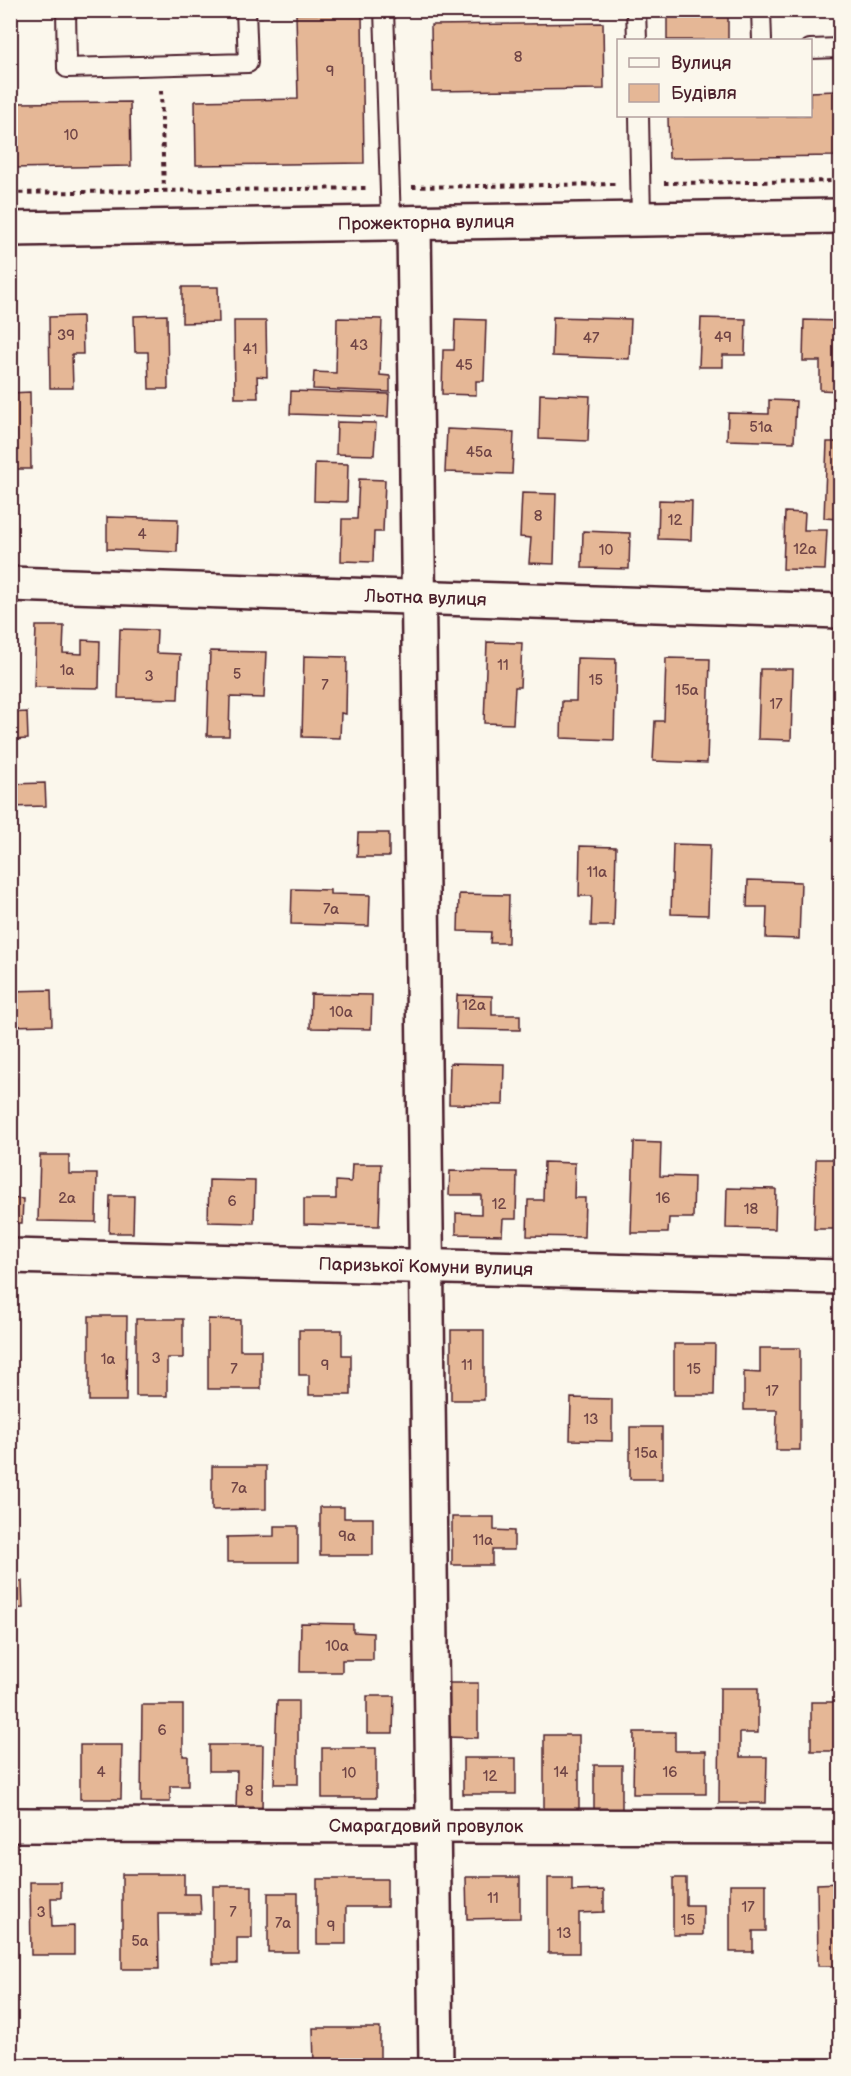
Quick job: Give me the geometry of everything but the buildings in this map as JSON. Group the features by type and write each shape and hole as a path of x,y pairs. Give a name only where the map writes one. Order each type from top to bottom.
{"street":[{"name":"Прожекторна вулиця","path":"10,229 840,216"},
{"path":"402,223 418,597 436,2066"},
{"name":"Льотна вулиця","path":"10,584 840,610"},
{"name":"Паризької Комуни вулиця","path":"10,1256 840,1276"},
{"name":"Смарагдовий провулок","path":"10,1825 840,1827"}],"lane":[{"path":"66,10 67,68 248,63 246,10"},
{"path":"384,10 389,188 402,223"},
{"path":"636,10 637,39"},
{"path":"761,10 762,39"},
{"path":"812,49 840,48"},
{"path":"639,117 641,218"}],"path":[{"path":"160,65 164,191"},
{"path":"10,193 840,181"}]}
